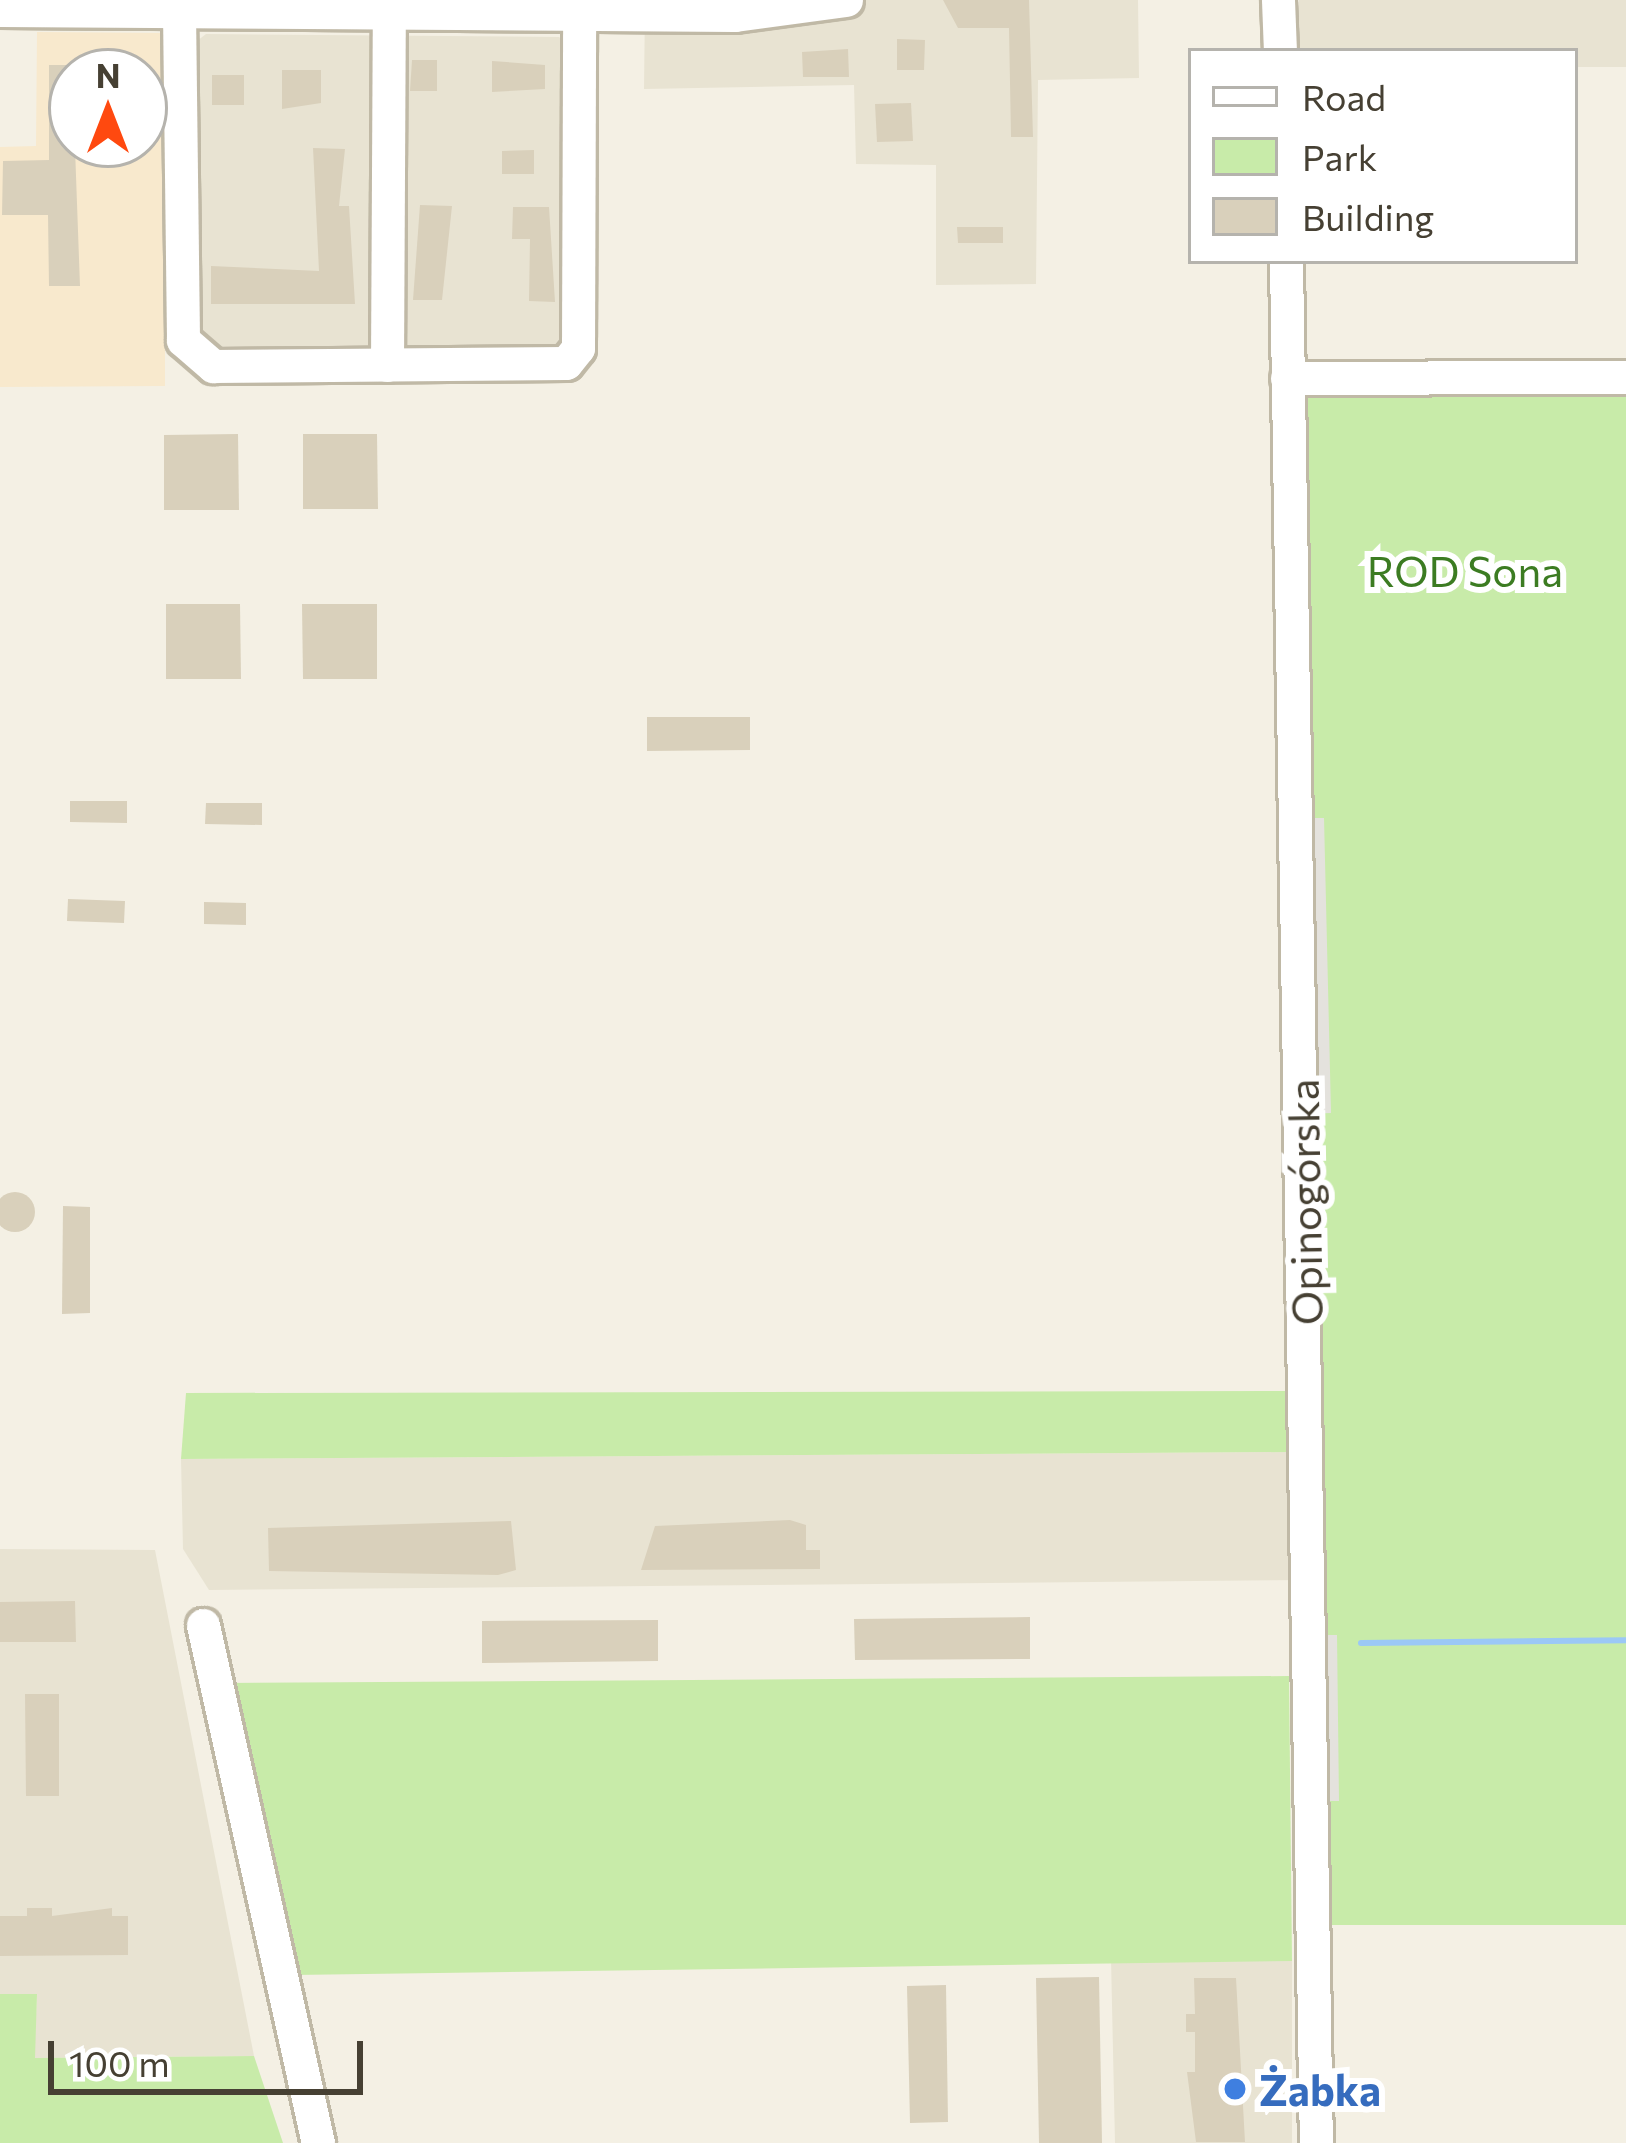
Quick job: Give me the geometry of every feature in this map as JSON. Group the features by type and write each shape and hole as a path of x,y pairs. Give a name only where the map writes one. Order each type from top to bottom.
{"street":[{"path":"0,10 796,12 846,0"},
{"path":"1278,0 1280,48"},
{"path":"179,11 183,340 213,366 566,363 578,348 590,9"},
{"path":"387,365 389,12"},
{"name":"Opinogórska","path":"1286,264 1316,2143"},
{"path":"1287,378 1626,376"},
{"path":"203,1625 318,2143"}],"shaded area":[{"path":"476,0 1138,0 1139,78 1038,80 1036,284 936,285 936,165 856,164 854,85 644,89 645,3"},
{"path":"1299,0 1626,0 1626,67 1578,67 1578,48 1299,48"},
{"path":"37,32 165,33 165,48 48,48 48,168 165,168 165,386 0,387 0,147 36,146"},
{"path":"206,34 559,37 569,45 571,338 560,349 204,352 196,343 197,41"},
{"path":"1298,818 1324,818 1331,1113 1302,1114"},
{"path":"1290,1452 1307,1580 209,1590 183,1549 181,1459"},
{"path":"0,1549 155,1550 254,2056 34,2058 37,1994 0,1994"},
{"path":"1311,1635 1337,1635 1339,1801 1313,1801"},
{"path":"1111,1959 1292,1961 1292,2143 1115,2143"}],"green space":[{"name":"ROD Sona","path":"1301,385 1626,386 1626,1925 1314,1925"},
{"path":"1285,1391 1290,1452 181,1459 186,1393"},
{"path":"1289,1676 1292,1961 293,1975 227,1683"},
{"path":"0,1994 37,1994 35,2058 254,2056 283,2143 0,2143"}],"building":[{"path":"943,0 1029,0 1033,137 1011,137 1009,28 958,28"},
{"path":"897,39 925,40 924,70 897,70"},
{"path":"848,49 849,77 803,77 802,52"},
{"path":"412,60 437,60 437,91 410,91"},
{"path":"492,61 545,65 545,89 492,92"},
{"path":"282,70 321,70 321,103 282,109"},
{"path":"212,75 244,75 244,105 212,105"},
{"path":"911,103 913,141 877,142 875,104"},
{"path":"313,148 345,149 339,206 349,206 355,304 211,304 211,266 319,271"},
{"path":"534,150 534,174 502,174 502,151"},
{"path":"48,160 48,168 76,168 80,286 49,286 48,215 2,215 3,161"},
{"path":"420,205 452,206 442,300 413,300"},
{"path":"513,207 549,207 555,302 529,301 530,239 512,239"},
{"path":"957,227 1003,227 1003,243 958,243"},
{"path":"238,434 239,510 164,510 164,435"},
{"path":"303,434 377,434 378,509 303,509"},
{"path":"166,604 240,604 241,679 166,679"},
{"path":"302,604 377,604 377,679 303,679"},
{"path":"647,717 750,717 750,750 647,751"},
{"path":"70,801 127,801 127,823 70,822"},
{"path":"206,803 262,803 262,825 205,824"},
{"path":"68,899 125,901 124,923 67,921"},
{"path":"204,902 246,903 246,925 204,924"},
{"path":"15,1192 33,1205 29,1226 15,1232 1,1226 1,1198"},
{"path":"63,1206 90,1207 90,1313 62,1314"},
{"path":"790,1520 806,1525 806,1550 820,1550 820,1569 641,1570 655,1526"},
{"path":"511,1521 516,1570 498,1575 269,1571 268,1528"},
{"path":"75,1601 76,1642 0,1642 0,1602"},
{"path":"1030,1617 1030,1659 855,1660 854,1619"},
{"path":"658,1620 658,1661 482,1663 482,1621"},
{"path":"25,1694 59,1694 59,1796 26,1796"},
{"path":"27,1908 52,1908 52,1916 112,1908 112,1916 128,1916 128,1955 0,1956 0,1916 27,1916"},
{"path":"1099,1977 1102,2143 1039,2143 1036,1978"},
{"path":"1194,1978 1236,1978 1245,2142 1196,2142 1187,2072 1195,2072 1195,2032 1186,2032 1186,2014 1195,2014"},
{"path":"946,1985 948,2122 910,2123 907,1986"}],"waterway":[{"path":"1361,1643 1626,1640"}],"place":[{"name":"Żabka","path":"1235,2089"}]}
